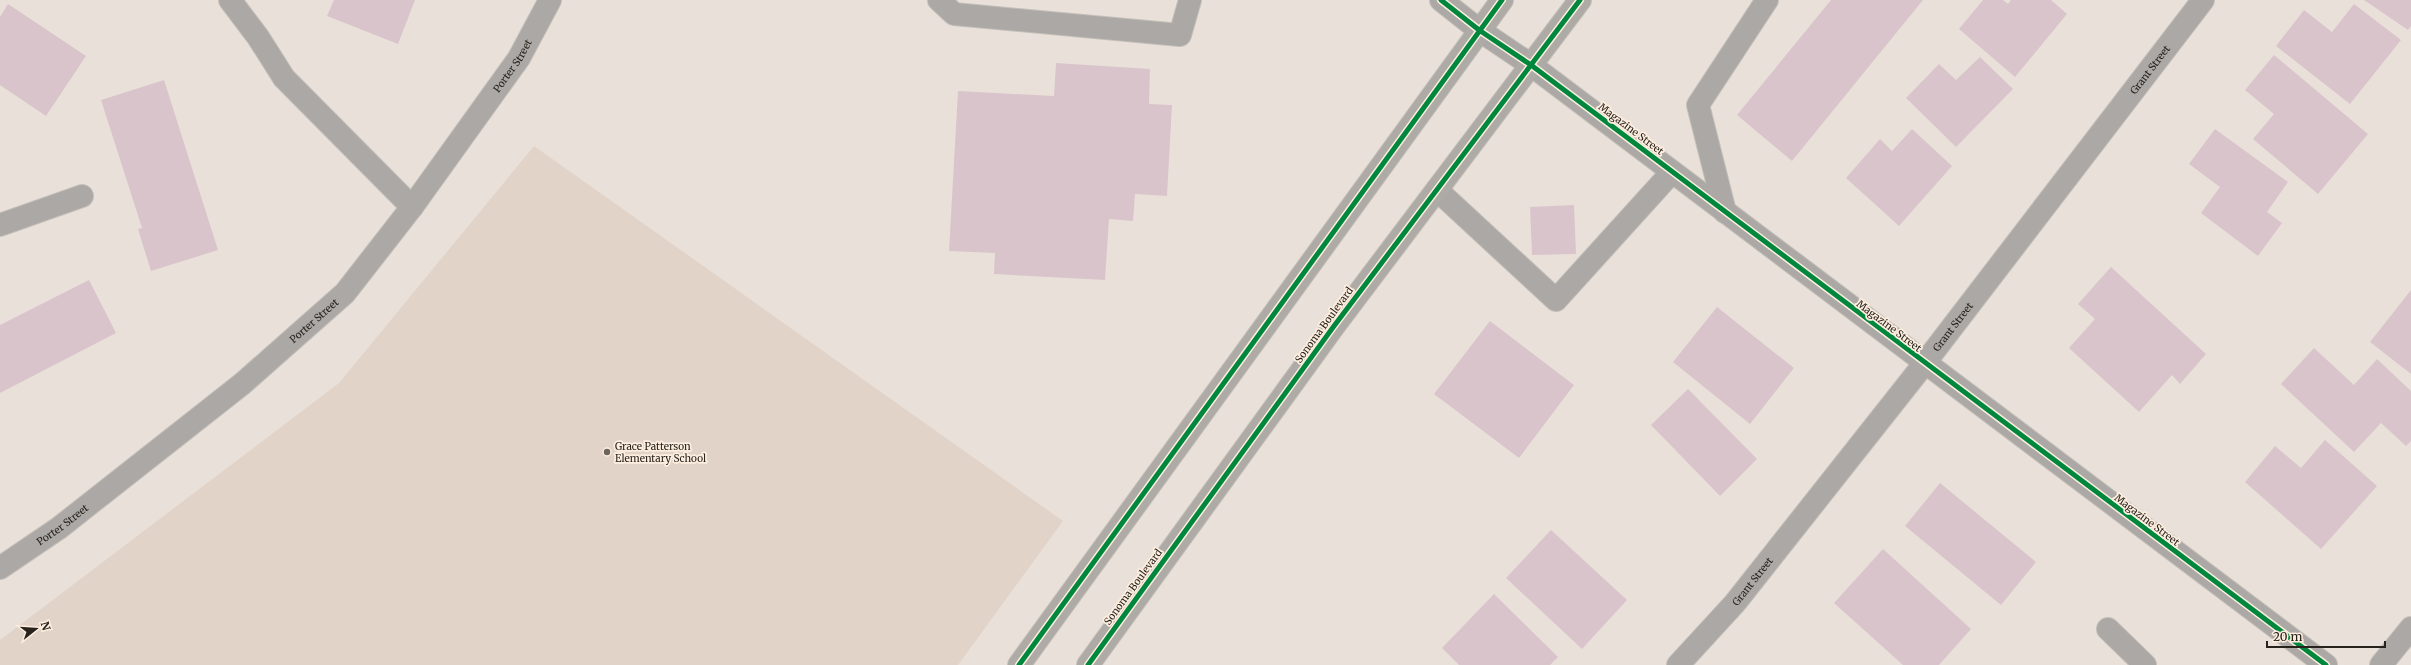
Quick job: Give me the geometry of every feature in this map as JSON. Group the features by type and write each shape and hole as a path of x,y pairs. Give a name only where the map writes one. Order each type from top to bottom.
{"main road":[{"path":"1019,665 1502,0"},
{"name":"Sonoma Boulevard","path":"1088,665 1329,333 1580,0"}],"street":[{"path":"230,0 258,37 284,78 412,207"},
{"name":"Porter Street","path":"0,568 59,528 242,384 345,292 412,207 519,58 550,0"},
{"path":"939,0 954,14 1180,35 1190,0"},
{"name":"Magazine Street","path":"1441,0 1479,30 1531,65 1924,364 2326,665"},
{"path":"1725,212 1698,105 1767,0"},
{"name":"Grant Street","path":"1678,665 1735,603 1924,364 2203,0"},
{"path":"1437,190 1556,300 1672,172"},
{"path":"0,225 82,196"},
{"path":"2381,665 2411,628"},
{"path":"2108,629 2145,665"}],"shaded area":[{"name":"Grace Patterson Elementary School","path":"534,146 1063,521 958,665 0,665 0,640 339,383"}],"building":[{"path":"334,0 415,0 398,44 327,16"},
{"path":"1831,0 1923,0 1792,161 1737,115"},
{"path":"1983,0 2003,0 2008,4 2011,0 2051,0 2067,14 2015,77 1959,29"},
{"path":"2364,0 2411,0 2411,26 2408,30"},
{"path":"8,4 86,56 46,116 0,85 0,17"},
{"path":"2354,4 2401,40 2350,104 2276,46 2304,10 2332,32"},
{"path":"2274,55 2368,134 2318,194 2253,139 2274,114 2245,90"},
{"path":"1980,57 2013,89 1956,147 1906,98 1939,64 1956,80"},
{"path":"1056,63 1150,69 1149,104 1172,105 1167,196 1135,194 1133,221 1109,219 1105,280 994,274 995,253 949,251 958,91 1054,96"},
{"path":"164,80 218,250 151,271 138,229 142,228 101,100"},
{"path":"1912,129 1952,166 1899,226 1846,178 1880,139 1892,151"},
{"path":"2215,129 2288,182 2267,212 2282,223 2258,256 2201,213 2220,187 2189,164"},
{"path":"1574,205 1576,254 1532,255 1530,207"},
{"path":"2111,267 2206,354 2180,384 2172,375 2139,412 2069,348 2095,319 2078,304"},
{"path":"89,280 116,333 0,393 0,325"},
{"path":"2411,290 2411,374 2370,342"},
{"path":"1717,307 1794,368 1750,424 1673,362"},
{"path":"1490,321 1574,385 1519,458 1434,394"},
{"path":"2314,348 2354,385 2377,359 2411,391 2411,441 2406,446 2381,423 2354,452 2281,384"},
{"path":"1688,389 1757,459 1720,496 1651,425"},
{"path":"2325,440 2377,486 2321,549 2245,482 2275,446 2301,468"},
{"path":"1940,483 2036,562 2001,605 1905,526"},
{"path":"1551,530 1627,600 1582,649 1506,578"},
{"path":"1883,549 1971,629 1939,665 1903,665 1834,603"},
{"path":"1494,594 1558,657 1550,665 1459,665 1442,648"}],"cycle path":[{"path":"1441,0 1479,30 1531,65 2326,665"},
{"path":"1019,665 1502,0"},
{"path":"1088,665 1334,326 1580,0"}],"place":[{"name":"Grace Patterson Elementary School","path":"607,452"}]}
